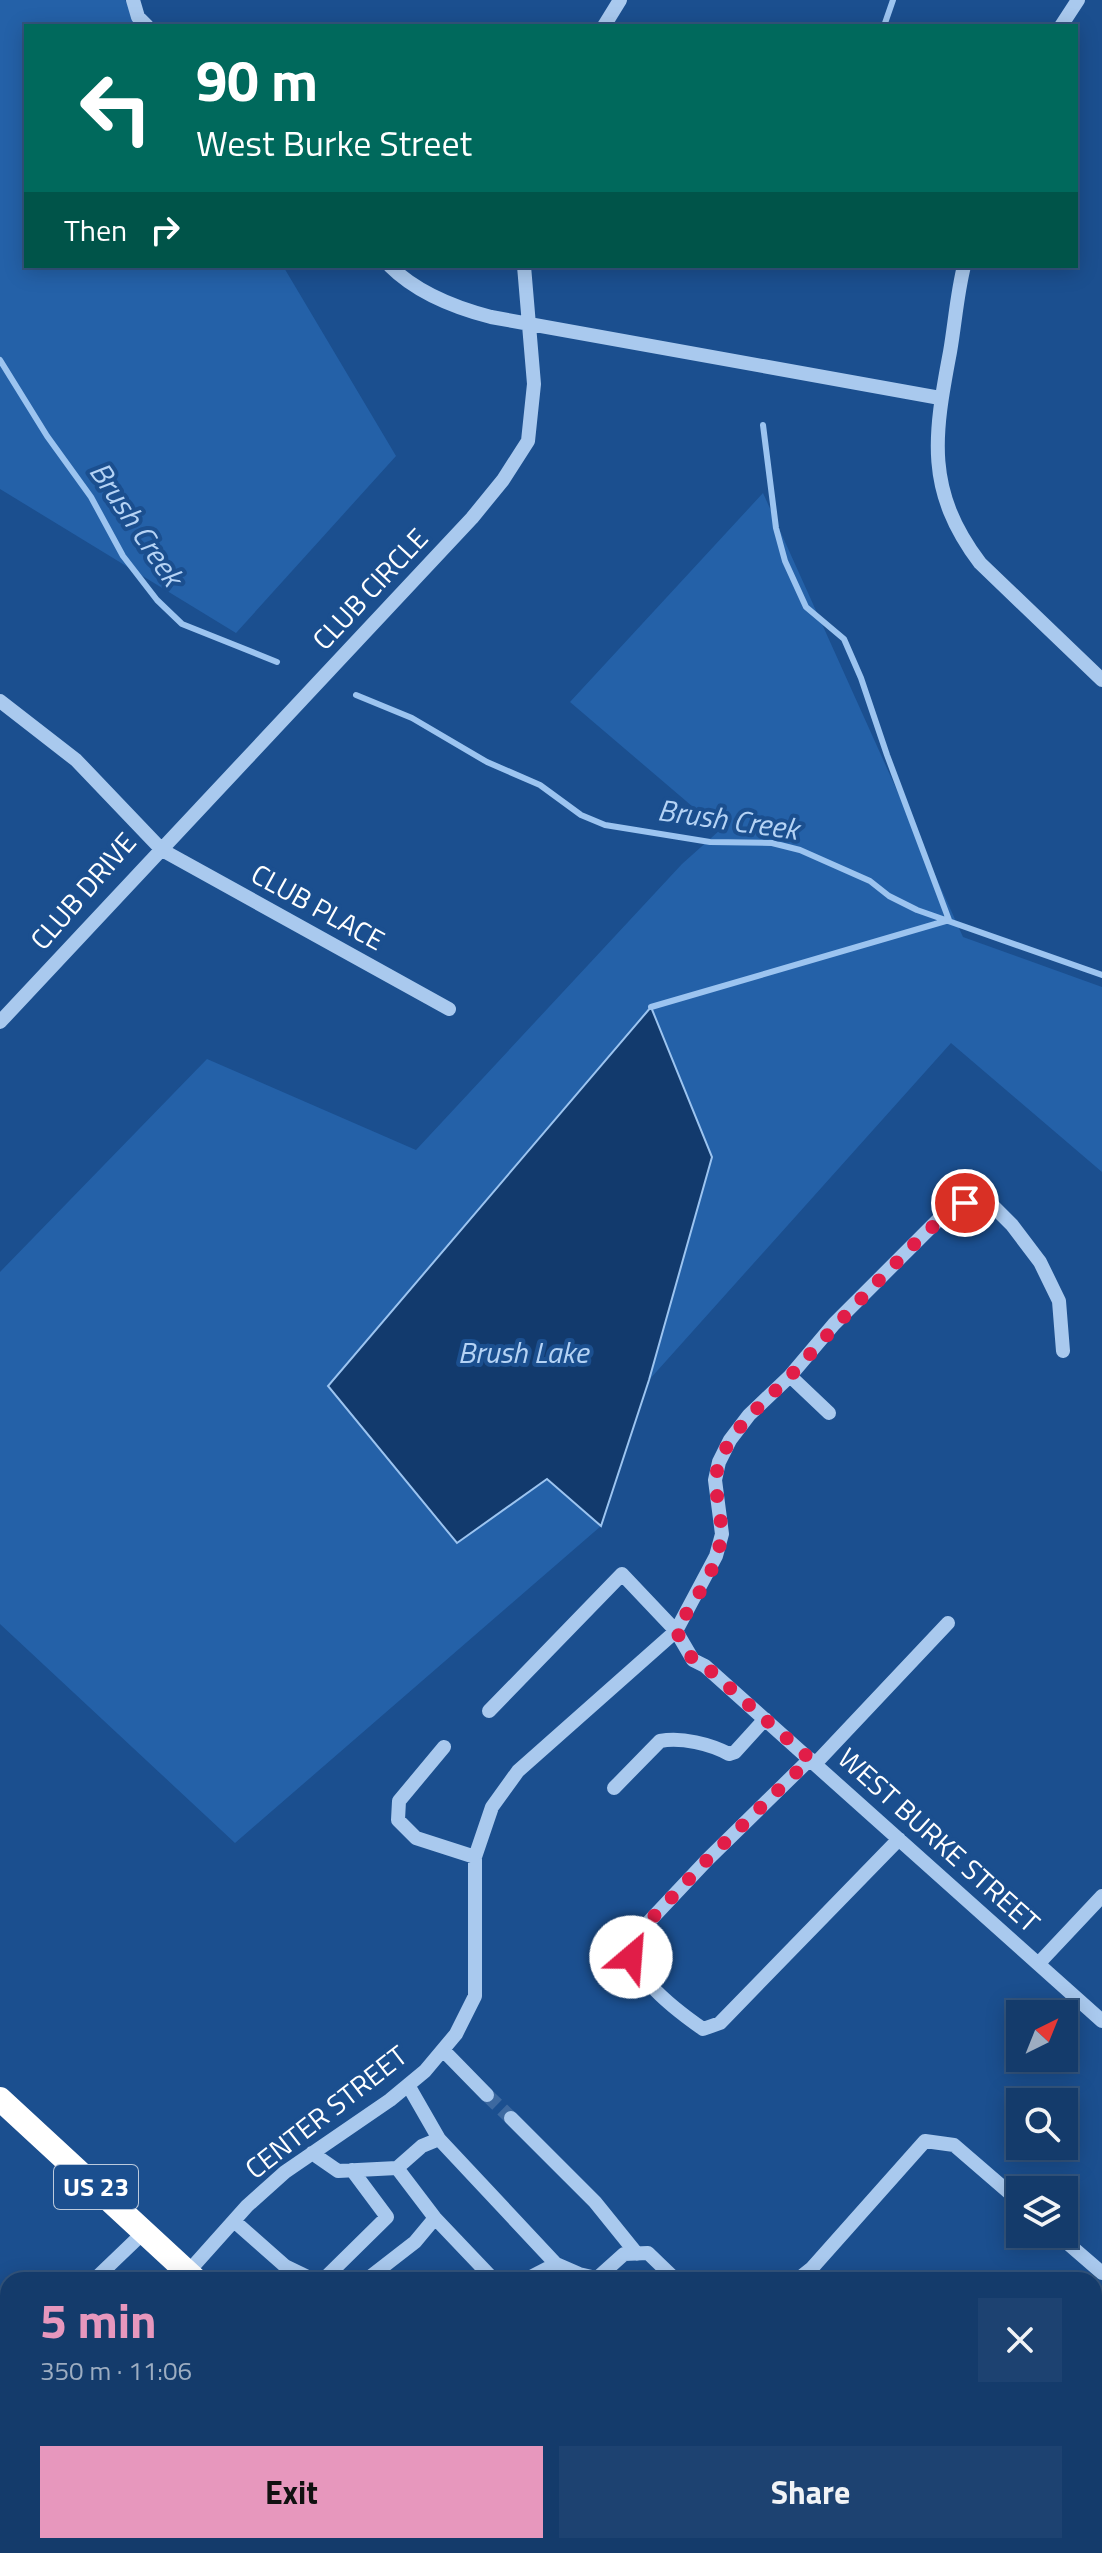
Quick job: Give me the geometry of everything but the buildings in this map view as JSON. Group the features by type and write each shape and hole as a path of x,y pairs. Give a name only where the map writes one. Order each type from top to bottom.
{"highway":[{"name":"US 23","path":"0,2099 187,2272"}],"street":[{"path":"133,0 138,17 145,24"},
{"path":"605,24 620,0"},
{"path":"1062,24 1078,0"},
{"path":"392,268 455,306 529,326 940,398"},
{"name":"CLUB CIRCLE","path":"162,850 472,518 503,480 528,441 534,384 524,268"},
{"path":"964,268 940,398 937,452 940,483 949,515 964,542 990,573 1102,680"},
{"name":"CLUB DRIVE","path":"0,701 76,760 162,850 0,1022"},
{"name":"CLUB PLACE","path":"162,850 449,1009"},
{"path":"676,1631 716,1556 722,1534 715,1480 719,1462 730,1440 749,1415 790,1376 834,1324 941,1217 965,1203 992,1205 1012,1225 1040,1262 1059,1301 1063,1351"},
{"path":"790,1376 829,1413"},
{"name":"WEST BURKE STREET","path":"489,1711 622,1574 676,1631 693,1660 705,1666 1102,2021"},
{"path":"899,1839 720,2023 703,2029 682,2014 639,1972 629,1948 642,1929 707,1860 812,1762 948,1623"},
{"name":"CENTER STREET","path":"195,2272 234,2221 285,2172 408,2085 425,2071 456,2034 475,1996 475,1857 492,1807 518,1771 676,1631"},
{"path":"614,1788 660,1741 681,1740 729,1754 735,1752 765,1719"},
{"path":"444,1747 399,1801 398,1820 416,1838 475,1857"},
{"path":"1039,1963 1102,1896"},
{"path":"443,2050 487,2095"},
{"path":"408,2085 439,2139 556,2264 574,2272"},
{"path":"511,2118 595,2202 637,2254"},
{"path":"312,2153 338,2171 397,2168 422,2146 439,2139"},
{"path":"807,2272 925,2141 954,2145 1006,2190"},
{"path":"397,2168 435,2218 486,2272"},
{"path":"331,2272 387,2217 352,2170"},
{"path":"376,2272 415,2242 435,2218"},
{"path":"234,2221 285,2266 297,2272"},
{"path":"102,2272 143,2233"},
{"path":"1073,2248 1101,2272"},
{"path":"603,2272 624,2254 648,2253 668,2272"},
{"path":"540,2272 556,2264"}],"shaded area":[{"path":"0,0 125,0 139,24 24,24 24,268 284,268 396,456 236,633 0,489"},
{"path":"763,493 963,937 1102,987 1102,1172 951,1043 649,1380 601,1526 235,1843 0,1624 0,1272 207,1059 416,1150 682,864 720,830 570,702"}],"water":[{"name":"Brush Lake","path":"651,1007 712,1157 649,1380 601,1526 547,1479 457,1543 328,1386"}],"waterway":[{"path":"885,24 893,0"},
{"name":"Brush Creek","path":"0,360 47,436 91,497 123,556 157,600 182,624 277,662"},
{"path":"763,425 776,528 785,561 806,607 844,639 949,920"},
{"name":"Brush Creek","path":"356,695 412,718 487,762 540,785 581,815 605,825 710,842 772,843 800,850 870,881 889,896 917,910 1102,975"},
{"path":"651,1007 949,920"}],"tunnel":[{"path":"487,2095 511,2118"}],"route":[{"path":"631,1957 629,1948 642,1929 810,1759 705,1666 693,1660 676,1631 707,1577 722,1534 715,1480 719,1462 730,1440 749,1415 790,1376 834,1324 941,1217 965,1203"}]}
